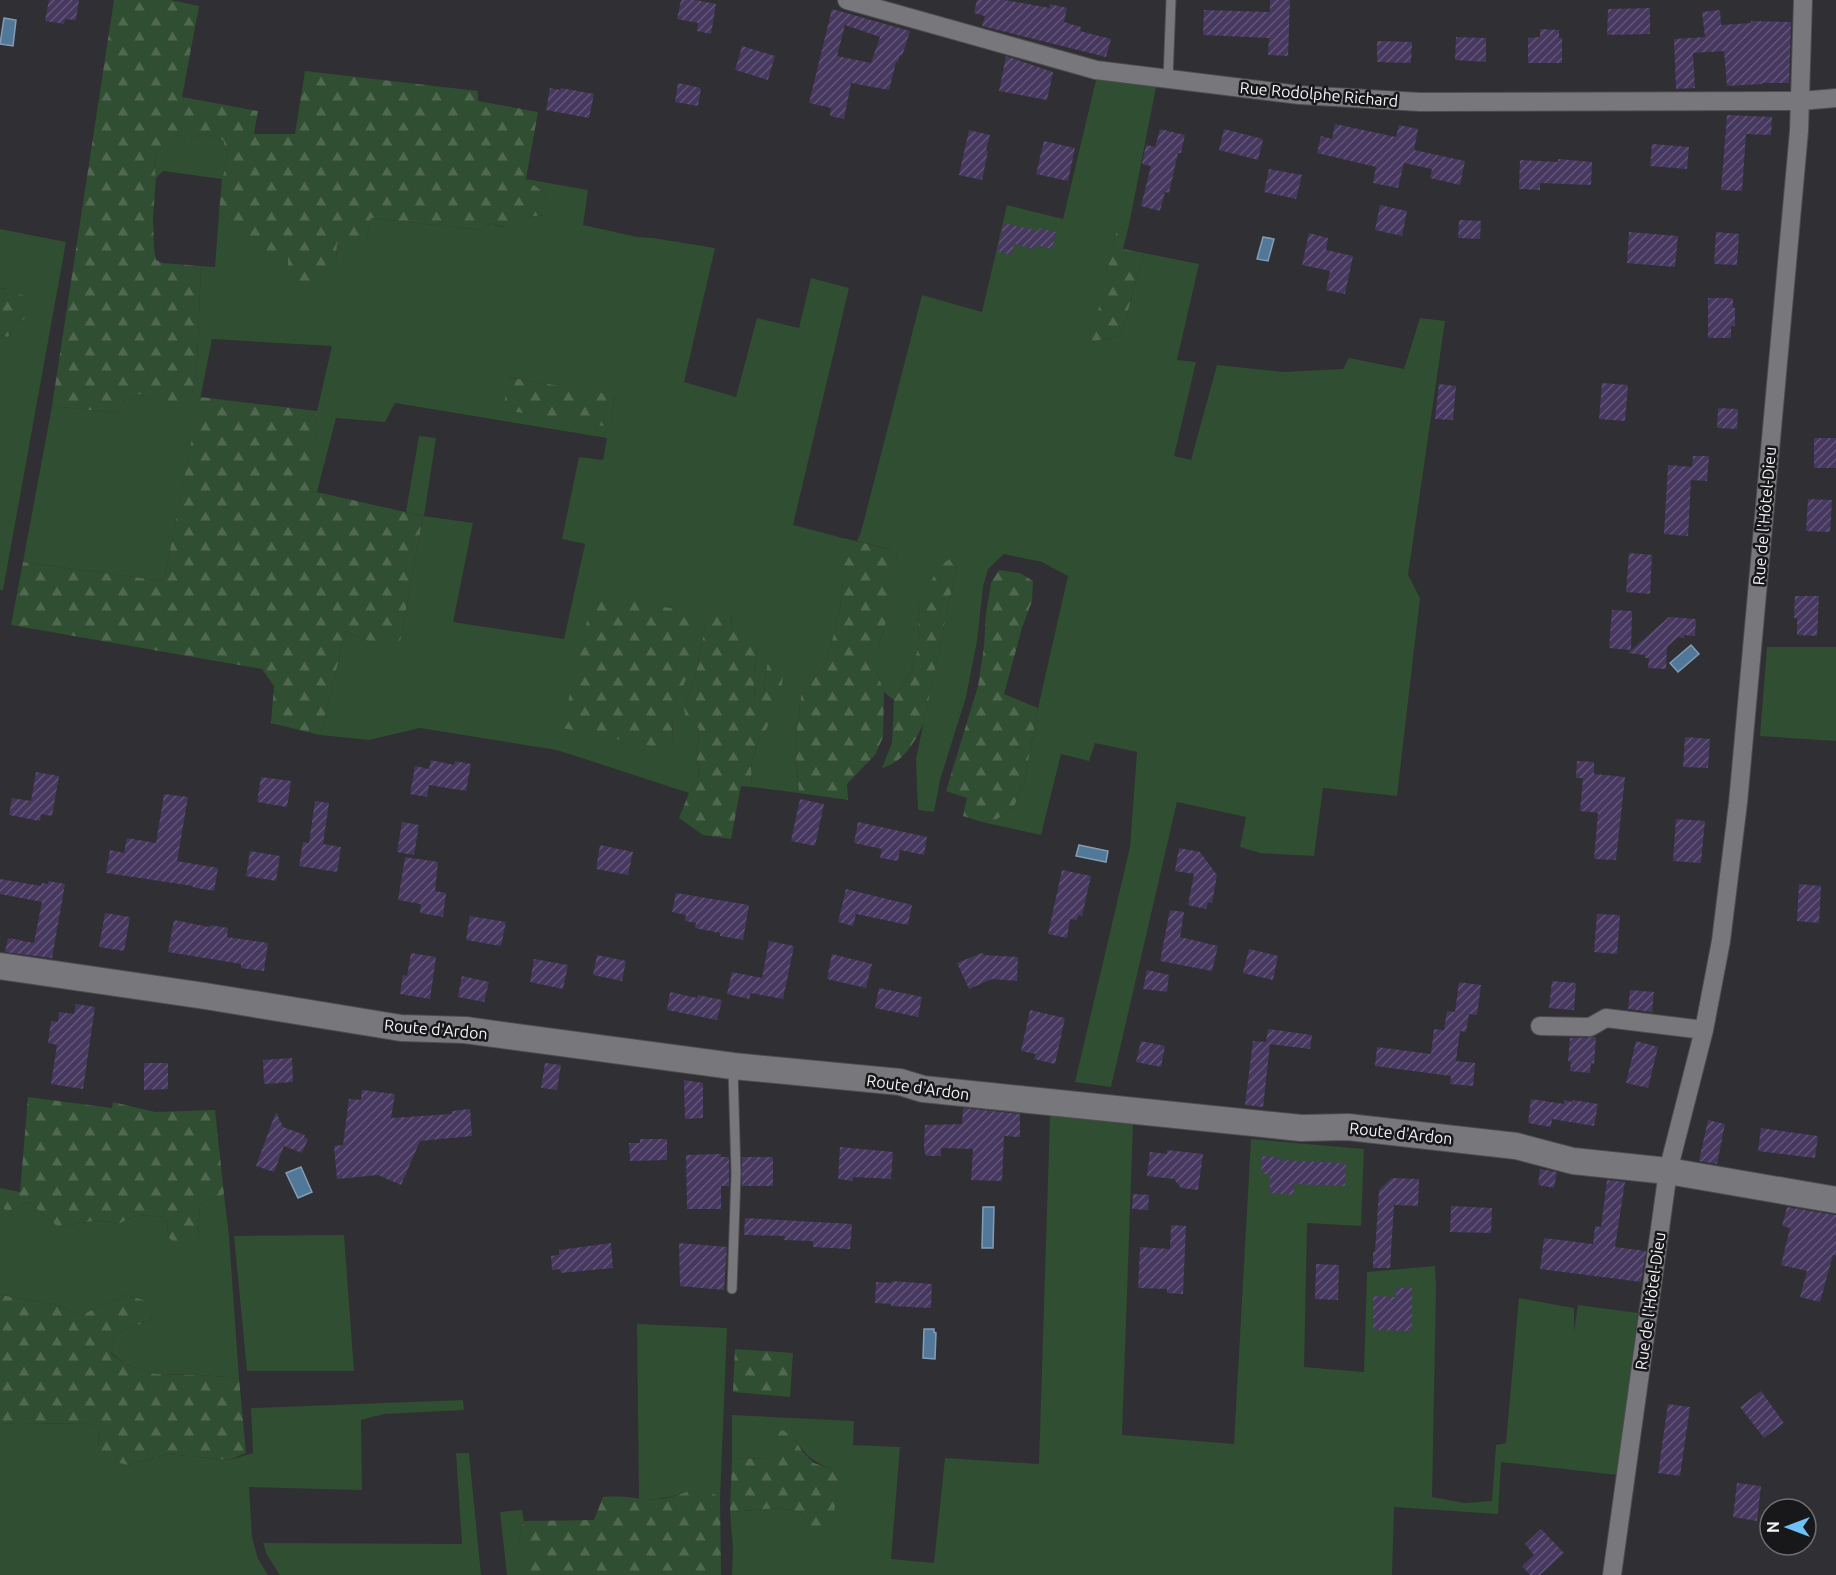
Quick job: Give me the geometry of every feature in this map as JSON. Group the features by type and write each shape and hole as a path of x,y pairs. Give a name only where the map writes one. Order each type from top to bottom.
{"street":[{"name":"Rue Rodolphe Richard","path":"847,0 1096,70 1300,95 1420,102 1801,101 1836,98"},
{"name":"Rue de l'Hôtel-Dieu","path":"1612,1575 1668,1171 1704,1030 1721,941 1738,803 1801,101 1803,0"},
{"name":"Route d'Ardon","path":"0,966 401,1028 465,1030 733,1066 900,1082 923,1089 1301,1128 1348,1127 1456,1138 1516,1146 1573,1161 1668,1171 1836,1200"},
{"path":"1540,1026 1590,1027 1606,1018 1704,1030"}],"lane":[{"path":"1168,79 1171,0"},
{"path":"732,1289 736,1174 733,1066"}],"green space":[{"path":"114,0 170,0 199,6 182,97 258,111 254,134 295,134 305,71 478,91 478,101 538,112 526,179 547,195 546,215 524,217 517,230 490,223 482,230 371,218 367,236 356,247 344,241 337,244 336,260 329,280 302,285 288,278 288,254 265,251 239,234 219,213 222,179 228,158 223,140 205,134 187,138 170,131 154,162 156,178 153,217 154,249 156,260 163,263 201,266 197,361 192,395 185,411 157,404 140,394 125,400 118,413 52,406"},
{"path":"1097,76 1156,87 1130,220 1116,233 1092,342 1121,336 1144,253 1199,264 1177,360 1196,362 1174,456 1191,460 1217,365 1285,372 1343,369 1349,358 1404,369 1420,318 1445,321 1408,575 1420,598 1397,796 1323,788 1314,856 1260,853 1240,847 1246,817 1177,802 1111,1087 1075,1082 1130,847 1137,752 1095,743 1089,761 1061,754 1041,835 982,822 997,819 1014,807 1025,778 1038,708 1068,576 1042,562 1004,554 988,569 983,587 977,641 966,697 940,780 934,812 918,810 916,759 957,565 919,600 918,648 911,672 894,700 884,692 877,672 877,649 885,626 897,551 857,541 922,295 982,312 1007,205 1063,219"},
{"path":"170,130 187,138 205,134 223,140 228,158 222,179 163,171 156,178 154,162"},
{"path":"526,179 588,190 583,225 637,237 715,248 684,382 736,397 757,318 799,328 811,278 849,288 793,525 843,538 843,583 840,609 827,661 801,695 795,745 799,793 752,787 751,763 759,740 766,730 767,665 764,692 755,706 754,673 757,646 732,631 731,614 708,614 695,678 684,707 699,728 697,759 699,778 689,793 557,750 420,728 369,740 320,735 346,631 372,643 400,643 423,516 406,512 419,436 436,438 424,516 473,523 453,622 564,639 585,544 562,539 579,457 603,460 607,438 395,403 385,422 336,418 317,492 311,491 317,411 332,346 212,339 164,581 23,562 52,406 118,413 125,400 140,394 157,404 192,395 197,361 201,266 215,267 219,213 239,234 336,260 337,244 367,236 371,218 482,230 490,223 503,227 524,217 545,215 547,195","holes":["508,377 615,396 610,426 505,410","593,595 678,698 673,719 672,742"]},
{"path":"1130,220 1123,249 1144,253 1121,336 1091,342 1116,233"},
{"path":"0,229 66,242 3,590 0,590 0,335 8,337 17,323 24,319 5,289 0,288"},
{"path":"0,288 25,296 31,308 8,337 0,335"},
{"path":"507,377 615,395 610,427 504,410"},
{"path":"200,397 317,411 312,491 423,516 400,643 372,643 346,631 320,735 271,723 274,686 262,669 11,625 23,562 164,581"},
{"path":"843,538 897,551 885,626 877,649 877,672 884,692 883,737 875,755 847,784 848,800 799,793 795,745 801,695 827,661 840,609 843,583"},
{"path":"954,556 957,565 924,722 913,744 903,756 882,768 892,743 894,700 911,672 918,648 919,600 941,565"},
{"path":"999,570 1020,573 1033,581 1032,601 1004,694 1038,708 1025,778 1014,807 997,819 982,822 963,816 967,798 946,791 978,686 991,583"},
{"path":"593,595 699,613 687,675 673,719 672,742 661,748 562,728"},
{"path":"708,613 731,614 732,631 745,632 757,646 754,673 755,705 764,692 767,665 777,657 784,669 780,699 759,740 751,763 752,787 741,786 731,839 703,835 679,818 689,793 699,777 697,759 699,728 686,723 684,707 695,678"},
{"path":"1767,647 1836,647 1836,741 1760,736"},
{"path":"28,1097 112,1108 113,1102 155,1112 215,1110 224,1194 200,1205 198,1238 182,1248 169,1238 166,1217 138,1215 118,1224 98,1220 58,1227 29,1202 8,1211 0,1207 0,1188 20,1192"},
{"path":"1050,1115 1133,1123 1122,1435 1234,1444 1251,1139 1364,1149 1361,1226 1307,1223 1304,1367 1364,1372 1367,1272 1435,1266 1432,1497 1465,1503 1492,1501 1496,1445 1506,1443 1519,1298 1574,1308 1574,1332 1578,1305 1638,1313 1618,1475 1501,1462 1498,1514 1394,1507 1392,1575 732,1575 733,1549 730,1512 778,1508 800,1512 810,1526 833,1516 835,1501 831,1469 810,1457 794,1438 770,1458 732,1459 732,1415 854,1421 853,1445 900,1447 891,1559 934,1563 945,1458 1039,1464"},
{"path":"224,1194 239,1378 155,1374 127,1365 111,1353 115,1334 152,1319 146,1301 126,1295 81,1315 54,1304 0,1295 0,1207 8,1211 29,1202 58,1227 98,1220 118,1224 138,1215 166,1217 169,1238 198,1238 200,1205"},
{"path":"344,1235 354,1371 247,1371 234,1236"},
{"path":"0,1295 54,1304 81,1315 126,1295 147,1301 152,1319 115,1334 111,1354 127,1365 155,1374 239,1378 246,1453 229,1460 168,1454 128,1465 103,1459 98,1430 90,1423 0,1423"},
{"path":"637,1324 727,1328 720,1498 698,1491 660,1499 639,1499"},
{"path":"735,1349 793,1353 790,1397 733,1392"},
{"path":"463,1400 464,1410 384,1414 361,1420 362,1490 249,1487 252,1537 258,1559 268,1575 0,1575 0,1423 90,1423 98,1430 99,1446 128,1465 168,1454 229,1460 253,1453 251,1408"},
{"path":"783,1430 794,1438 802,1451 814,1463 831,1469 840,1483 833,1516 825,1533 810,1526 800,1512 778,1508 730,1512 732,1459 770,1458 779,1450 774,1434"},
{"path":"456,1453 469,1453 481,1575 280,1575 267,1555 263,1543 462,1544"},
{"path":"693,1490 711,1492 720,1498 721,1575 532,1575 529,1570 519,1538 524,1521 594,1520 603,1497 661,1499"},
{"path":"522,1510 524,1521 519,1538 532,1575 507,1575 500,1512"}],"water":[{"path":"4,18 16,20 13,46 0,44"},
{"path":"1263,237 1274,239 1268,261 1257,259"},
{"path":"1691,645 1699,654 1678,672 1670,663"},
{"path":"1079,845 1108,851 1106,862 1076,856"},
{"path":"301,1167 312,1192 298,1198 286,1173"},
{"path":"983,1207 994,1207 993,1248 982,1248"},
{"path":"924,1329 934,1329 936,1333 935,1359 923,1358"}],"building":[{"path":"49,0 79,0 76,20 65,19 64,24 45,21"},
{"path":"681,0 716,4 711,34 697,31 698,23 677,19"},
{"path":"977,0 1004,0 1050,8 1050,4 1067,8 1064,22 1081,27 1080,31 1111,39 1106,57 982,26 985,16 974,13"},
{"path":"1270,0 1290,0 1288,56 1268,55 1269,38 1203,35 1204,10 1270,12"},
{"path":"1650,8 1650,34 1607,35 1608,9"},
{"path":"832,9 910,31 902,56 900,55 896,62 889,90 851,83 844,119 830,116 831,108 809,103","holes":["845,25 880,37 871,63 837,56"]},
{"path":"1720,10 1721,25 1751,23 1751,21 1791,22 1789,83 1727,86 1724,51 1693,53 1695,88 1676,89 1674,39 1705,37 1702,12"},
{"path":"1540,29 1559,30 1559,38 1562,38 1562,63 1528,63 1528,38 1540,37"},
{"path":"1456,37 1486,38 1486,62 1455,60"},
{"path":"1377,41 1412,42 1411,63 1377,62"},
{"path":"742,46 775,56 768,80 735,70"},
{"path":"1006,56 1053,72 1047,100 999,91"},
{"path":"678,83 701,88 698,106 675,102"},
{"path":"550,88 594,94 589,118 546,110"},
{"path":"1727,115 1772,117 1771,135 1746,134 1742,191 1721,190"},
{"path":"1335,124 1396,137 1399,125 1418,129 1414,150 1465,161 1460,185 1430,178 1432,169 1404,163 1398,188 1373,183 1376,167 1317,153 1321,136 1332,139"},
{"path":"1160,129 1185,135 1181,153 1178,153 1169,193 1165,192 1160,211 1141,206 1151,166 1142,164 1146,145 1155,147"},
{"path":"1224,129 1263,139 1258,160 1219,150"},
{"path":"969,130 990,135 982,180 959,175"},
{"path":"1044,141 1075,148 1068,181 1036,174"},
{"path":"1652,144 1689,147 1687,169 1650,166"},
{"path":"1558,159 1592,162 1591,185 1540,183 1540,190 1519,189 1520,160 1558,162"},
{"path":"1269,169 1302,175 1296,199 1264,192"},
{"path":"1380,205 1407,211 1402,236 1375,230"},
{"path":"1459,220 1481,221 1480,239 1458,238"},
{"path":"1004,223 1039,231 1039,228 1056,232 1052,249 1036,245 1035,249 1014,244 1012,255 997,251"},
{"path":"1629,232 1678,236 1675,267 1627,263"},
{"path":"1716,232 1739,234 1737,265 1714,264"},
{"path":"1309,233 1328,238 1326,250 1353,256 1345,294 1326,290 1330,271 1302,265"},
{"path":"1708,298 1733,298 1735,326 1731,326 1731,338 1708,338"},
{"path":"1602,383 1628,385 1625,421 1599,419"},
{"path":"1439,384 1456,386 1453,420 1435,419"},
{"path":"1718,408 1738,409 1737,429 1717,428"},
{"path":"1814,438 1836,438 1836,468 1814,468"},
{"path":"1693,456 1709,456 1707,481 1691,480 1688,536 1664,534 1668,465 1692,467"},
{"path":"1808,499 1832,500 1830,532 1806,531"},
{"path":"1629,553 1652,555 1650,594 1626,592"},
{"path":"1795,596 1819,596 1817,636 1797,635 1797,618 1794,618"},
{"path":"1612,610 1632,611 1631,650 1609,648"},
{"path":"1669,617 1696,619 1695,636 1678,637 1667,647 1666,669 1648,668 1649,658 1645,658 1645,655 1628,653"},
{"path":"1685,737 1710,739 1708,768 1683,767"},
{"path":"431,760 454,765 455,761 471,764 466,791 429,785 427,797 410,794 415,766 429,769"},
{"path":"1577,761 1594,762 1594,774 1625,777 1616,860 1594,859 1598,813 1580,811 1583,778 1576,778"},
{"path":"36,772 59,776 52,816 41,814 40,821 9,815 12,798 31,801"},
{"path":"261,777 291,781 287,807 257,802"},
{"path":"164,794 188,797 177,861 218,868 214,891 106,873 110,850 124,853 127,838 156,843"},
{"path":"800,799 824,804 815,846 791,841"},
{"path":"315,801 329,803 323,844 341,847 337,872 299,866 303,842 309,843"},
{"path":"1676,819 1705,821 1701,863 1673,861"},
{"path":"402,822 419,825 414,855 397,852"},
{"path":"858,822 927,837 924,855 900,850 898,861 880,858 882,849 854,843"},
{"path":"600,845 633,852 628,875 596,869"},
{"path":"1179,848 1200,852 1217,875 1212,903 1208,902 1206,909 1188,905 1194,874 1175,871"},
{"path":"250,851 280,856 276,881 246,876"},
{"path":"405,857 438,862 435,891 446,893 443,917 420,913 421,904 398,900"},
{"path":"1062,870 1091,876 1082,916 1078,915 1077,920 1070,919 1067,938 1048,934"},
{"path":"0,879 41,886 42,883 48,884 48,881 65,884 52,958 5,952 8,938 34,943 42,902 0,894"},
{"path":"1799,884 1821,886 1819,923 1797,921"},
{"path":"846,889 912,905 908,925 856,914 853,926 838,922"},
{"path":"676,893 749,905 743,940 695,928 696,923 685,921 686,915 672,912"},
{"path":"1170,910 1184,912 1180,937 1218,946 1212,971 1160,961"},
{"path":"105,913 130,917 124,951 99,947"},
{"path":"1597,914 1620,915 1617,954 1594,952"},
{"path":"470,916 506,922 501,946 466,940"},
{"path":"174,920 228,928 227,937 268,943 264,971 241,968 241,964 168,952"},
{"path":"769,941 794,946 783,999 751,993 749,999 727,994 732,972 762,978"},
{"path":"1249,949 1278,956 1273,980 1243,973"},
{"path":"411,953 436,957 430,999 400,994 403,975 407,976"},
{"path":"982,953 1018,957 1017,981 992,979 969,989 957,963"},
{"path":"832,954 872,964 866,988 827,979"},
{"path":"597,955 626,961 622,981 593,975"},
{"path":"534,959 568,965 563,989 530,982"},
{"path":"1147,970 1169,975 1167,992 1143,989"},
{"path":"462,976 489,982 484,1002 458,997"},
{"path":"1552,981 1576,983 1574,1010 1549,1008"},
{"path":"1459,982 1481,985 1477,1015 1469,1014 1466,1032 1460,1031 1456,1061 1475,1063 1473,1086 1450,1084 1451,1076 1375,1066 1377,1047 1431,1054 1434,1029 1444,1030 1447,1011 1455,1012"},
{"path":"879,988 922,997 918,1017 875,1008"},
{"path":"1630,990 1654,992 1652,1012 1628,1009"},
{"path":"670,992 697,998 698,995 722,1000 717,1020 667,1010"},
{"path":"76,1004 95,1007 83,1089 51,1084 57,1045 48,1043 51,1021 58,1022 59,1012 74,1014"},
{"path":"1030,1010 1065,1018 1055,1064 1034,1059 1036,1054 1021,1051"},
{"path":"1268,1029 1312,1035 1310,1049 1270,1044 1263,1107 1245,1105 1253,1041 1266,1042"},
{"path":"1596,1037 1594,1064 1591,1063 1590,1073 1570,1071 1571,1062 1568,1061 1570,1038"},
{"path":"1141,1041 1165,1046 1161,1067 1136,1062"},
{"path":"1636,1041 1658,1047 1648,1088 1626,1083"},
{"path":"292,1058 293,1082 264,1084 263,1060"},
{"path":"144,1063 168,1063 168,1089 144,1090"},
{"path":"545,1063 561,1065 557,1090 541,1088"},
{"path":"684,1080 703,1083 703,1118 685,1119"},
{"path":"362,1090 395,1094 391,1118 452,1114 452,1111 470,1109 472,1136 420,1141 401,1185 378,1175 337,1179 334,1146 343,1145 349,1099 361,1100"},
{"path":"1531,1099 1564,1104 1564,1100 1572,1102 1573,1100 1598,1104 1594,1126 1552,1119 1551,1127 1528,1123"},
{"path":"963,1108 1020,1114 1020,1137 1004,1136 1002,1181 971,1180 973,1149 941,1148 941,1156 926,1156 925,1125 962,1124"},
{"path":"276,1112 283,1127 305,1135 304,1137 308,1139 302,1153 284,1146 274,1172 256,1166"},
{"path":"1708,1120 1725,1124 1717,1164 1699,1161"},
{"path":"1761,1128 1818,1136 1815,1158 1758,1151"},
{"path":"640,1139 667,1139 667,1160 630,1161 629,1143 640,1143"},
{"path":"840,1147 893,1152 891,1179 853,1177 853,1181 838,1179"},
{"path":"1167,1150 1203,1154 1198,1190 1181,1188 1174,1179 1147,1176 1150,1152 1167,1154"},
{"path":"721,1154 721,1157 729,1157 729,1186 721,1186 721,1209 687,1209 686,1155"},
{"path":"1262,1156 1279,1157 1279,1160 1346,1163 1345,1186 1294,1184 1294,1195 1270,1193 1270,1174 1261,1174"},
{"path":"742,1157 773,1157 773,1186 742,1186"},
{"path":"1540,1169 1557,1172 1554,1188 1538,1185"},
{"path":"1392,1178 1419,1179 1418,1206 1394,1205 1390,1268 1373,1268 1379,1190"},
{"path":"1607,1180 1625,1182 1615,1247 1646,1251 1641,1282 1540,1269 1544,1238 1593,1244 1595,1226 1601,1227"},
{"path":"1133,1194 1149,1195 1148,1210 1132,1209"},
{"path":"1451,1206 1492,1208 1491,1233 1450,1232"},
{"path":"1787,1207 1836,1215 1836,1256 1833,1255 1820,1302 1800,1297 1807,1271 1781,1265 1790,1228 1782,1226"},
{"path":"745,1218 852,1224 850,1249 813,1247 813,1241 784,1240 785,1236 744,1235"},
{"path":"1171,1225 1186,1226 1183,1294 1167,1293 1167,1289 1138,1288 1140,1247 1170,1249"},
{"path":"611,1243 613,1268 561,1273 560,1269 552,1270 551,1256 559,1255 559,1250"},
{"path":"679,1243 727,1247 724,1290 680,1286"},
{"path":"1316,1264 1339,1265 1338,1300 1315,1299"},
{"path":"892,1281 932,1284 931,1308 875,1303 876,1282 892,1283"},
{"path":"1396,1288 1412,1288 1412,1331 1373,1330 1373,1296 1396,1297"},
{"path":"1761,1391 1784,1423 1764,1438 1740,1407"},
{"path":"1668,1404 1690,1407 1680,1476 1658,1473"},
{"path":"1737,1483 1761,1486 1757,1521 1733,1517"},
{"path":"1541,1529 1564,1553 1540,1575 1530,1575 1522,1566 1534,1555 1525,1544"}]}
